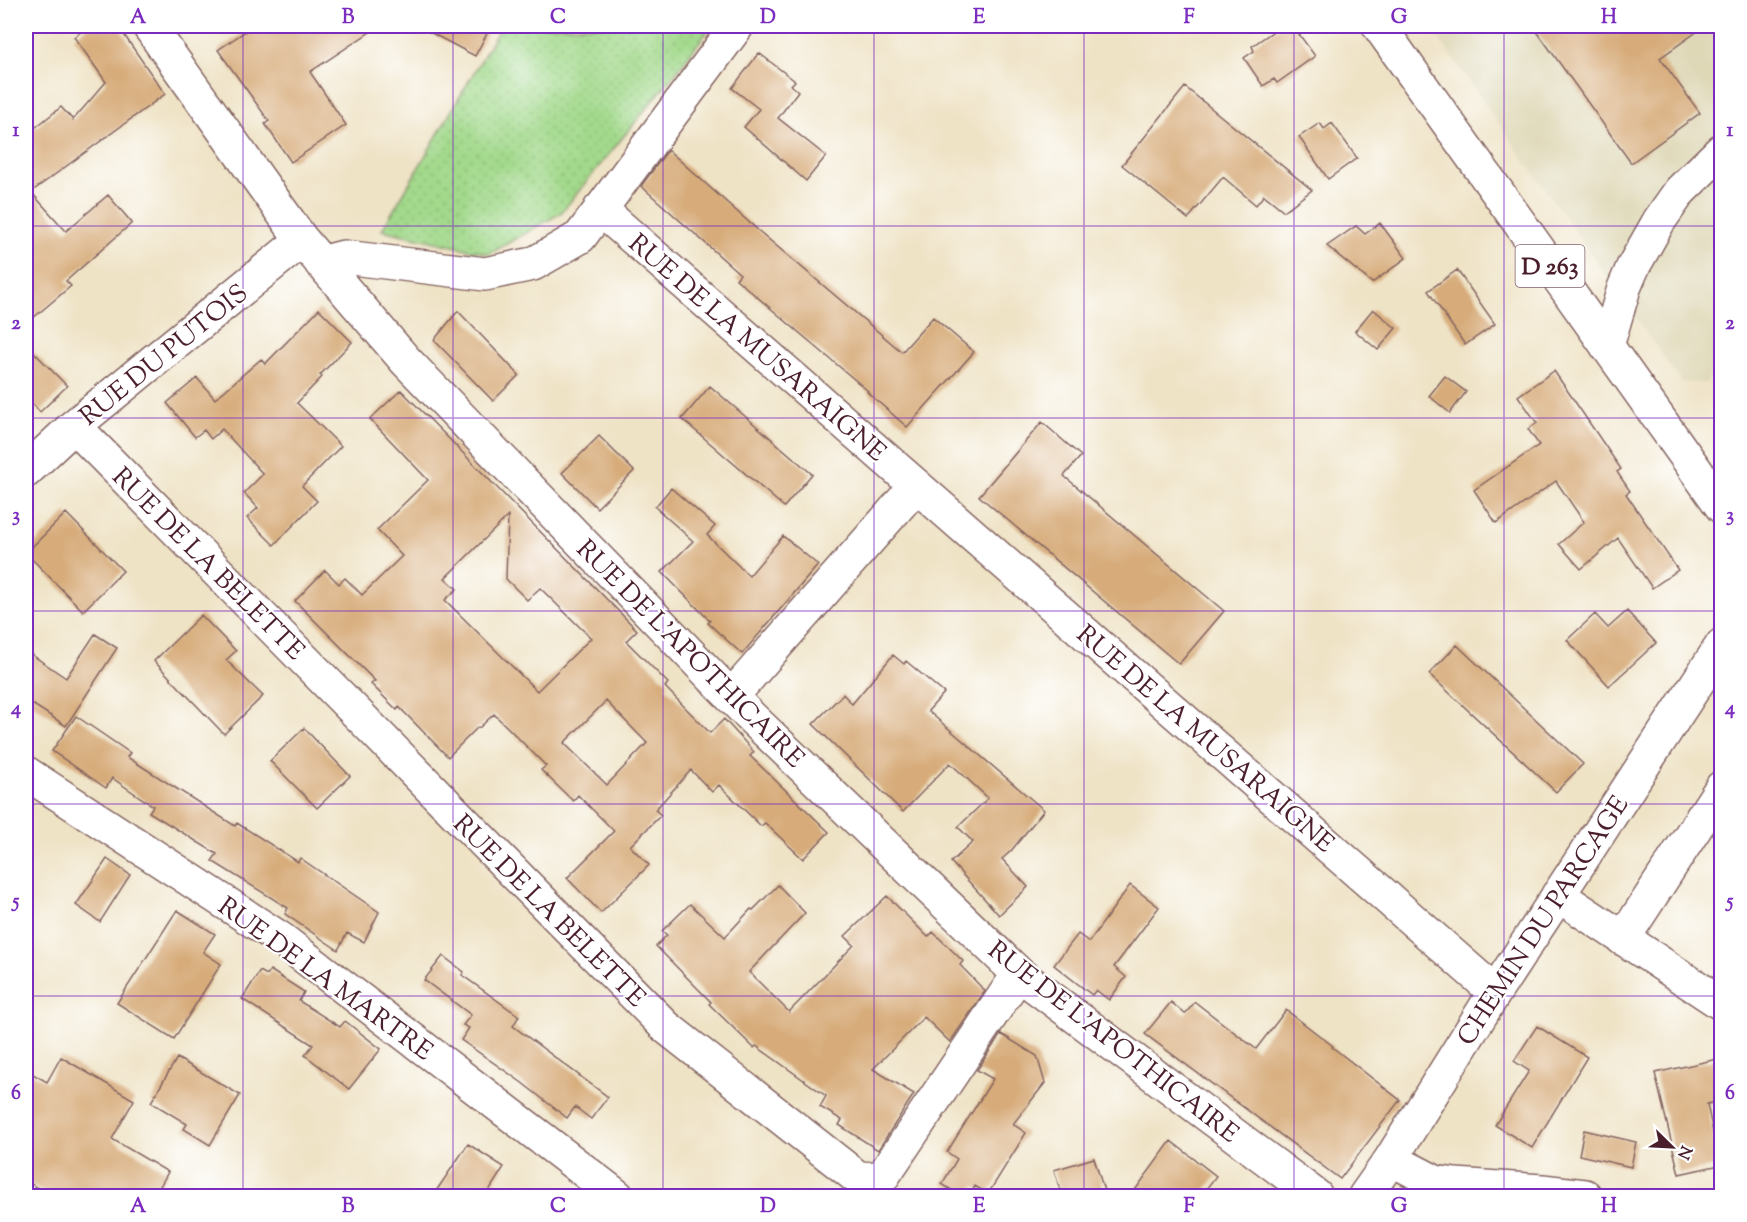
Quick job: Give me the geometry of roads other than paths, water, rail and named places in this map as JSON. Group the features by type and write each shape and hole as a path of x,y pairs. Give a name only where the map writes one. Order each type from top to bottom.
{"street":[{"name":"RUE DE L'APOTHICAIRE","path":"149,26 312,251 406,361 731,697 1020,975 1316,1197"},
{"path":"312,251 485,274 533,264 580,237 737,26"},
{"name":"D 263","path":"1379,26 1722,507"},
{"path":"1607,346 1624,288 1659,221 1680,191 1722,150"},
{"name":"RUE DE LA MUSARAIGNE","path":"600,209 1495,992"},
{"name":"RUE DU PUTOIS","path":"26,471 74,426 312,251"},
{"name":"RUE DE LA BELETTE","path":"74,426 666,1028 858,1178 881,1179 1020,975"},
{"path":"731,697 916,486"},
{"name":"CHEMIN DU PARCAGE","path":"1365,1197 1495,992 1722,645"},
{"name":"RUE DE LA MARTRE","path":"26,773 281,939 617,1197"},
{"path":"1623,939 1722,787"},
{"path":"1558,895 1722,1004"},
{"path":"1391,1159 1435,1182 1586,1197"}]}
